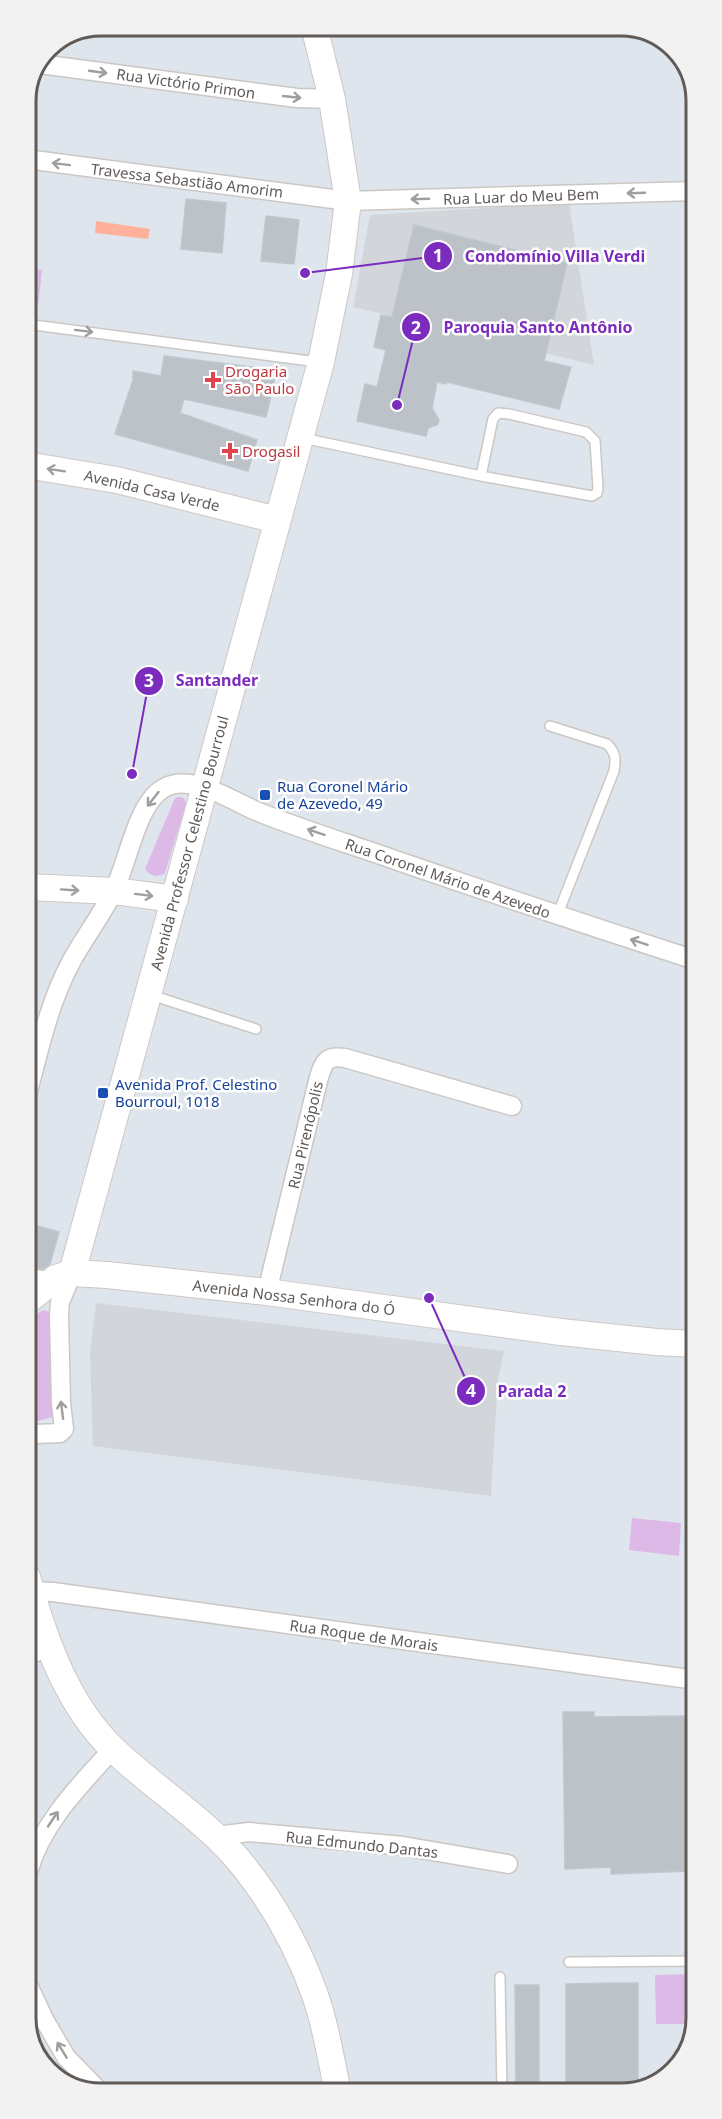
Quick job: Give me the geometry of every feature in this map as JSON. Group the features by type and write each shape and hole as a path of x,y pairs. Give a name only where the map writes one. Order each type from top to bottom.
{"main road":[{"name":"Avenida Professor Celestino Bourroul","path":"64,1276 175,899 321,362 339,274 348,201 332,99 316,36"},
{"name":"Avenida Casa Verde","path":"36,467 117,480 277,520"},
{"path":"36,887 114,891 175,899"},
{"path":"36,1295 64,1276"},
{"name":"Avenida Nossa Senhora do Ó","path":"64,1276 267,1292 561,1332 686,1344"},
{"path":"36,1636 38,1651 67,1685 87,1717 113,1749 216,1836 246,1869 293,1941 316,1997 336,2083"}],"street":[{"name":"Rua Victório Primon","path":"47,65 297,98 332,99"},
{"name":"Travessa Sebastião Amorim","path":"36,160 348,201"},
{"name":"Rua Luar do Meu Bem","path":"348,201 686,191"},
{"name":"Rua Coronel Mário de Azevedo","path":"36,1048 70,963 114,891 146,807 157,793 166,787 182,783 205,788 259,813 557,916 686,957"},
{"name":"Rua Pirenópolis","path":"267,1292 324,1062 330,1058 345,1058 512,1106"},
{"path":"36,1434 60,1433 64,1428 61,1403 59,1315 64,1276"},
{"name":"Rua Roque de Morais","path":"36,1586 53,1592 686,1679"},
{"path":"36,1850 53,1818 113,1749"},
{"name":"Rua Edmundo Dantas","path":"216,1836 249,1832 391,1845 508,1864"},
{"path":"36,2002 66,2057 90,2082"}],"lane":[{"path":"36,325 321,362"},
{"path":"299,438 481,476 592,496 597,493 598,488 595,441 586,432 498,413 493,419 481,476"},
{"path":"550,726 607,744 616,760 614,771 557,916"},
{"path":"148,995 256,1029"},
{"path":"36,1274 64,1276"},
{"path":"569,1962 686,1961"},
{"path":"500,1977 502,2083"}],"shaded area":[{"path":"569,203 594,365 353,307 370,215"},
{"path":"96,221 150,229 148,239 95,233"},
{"path":"36,270 42,270 38,306 36,306"},
{"path":"175,798 184,798 186,804 165,873 152,875 145,869"},
{"path":"96,1303 504,1351 498,1378 491,1496 93,1446 90,1352"},
{"path":"43,1310 54,1313 56,1402 52,1417 36,1422 36,1314"},
{"path":"632,1518 681,1523 679,1556 629,1550"},
{"path":"686,1974 686,2024 656,2024 655,1975"}],"building":[{"path":"186,199 226,203 222,253 181,249"},
{"path":"266,216 299,220 294,264 261,261"},
{"path":"414,225 567,263 544,361 571,367 559,409 447,382 446,384 437,382 432,408 439,420 437,425 428,428 426,436 357,421 365,384 377,387 386,350 374,347 381,315 392,317"},
{"path":"164,356 277,370 266,417 184,399 180,413 257,440 248,471 115,434 133,380 133,371 161,376"},
{"path":"36,1226 59,1232 50,1264 43,1269 36,1268"},
{"path":"563,1712 594,1712 594,1717 686,1716 686,1871 611,1874 611,1867 565,1869"},
{"path":"638,1983 638,2081 566,2083 566,1984"},
{"path":"515,1985 539,1985 539,2083 516,2083"}],"place":[{"name":"Condomínio Villa Verdi","path":"305,273"},
{"name":"Drogaria São Paulo","path":"213,380"},
{"name":"Paroquia Santo Antônio","path":"397,405"},
{"name":"Drogasil","path":"230,451"},
{"name":"Santander","path":"132,774"},
{"name":"Rua Coronel Mário de Azevedo, 49","path":"265,795"},
{"name":"Avenida Prof. Celestino Bourroul, 1018","path":"103,1093"},
{"name":"Parada 2","path":"429,1298"}]}
